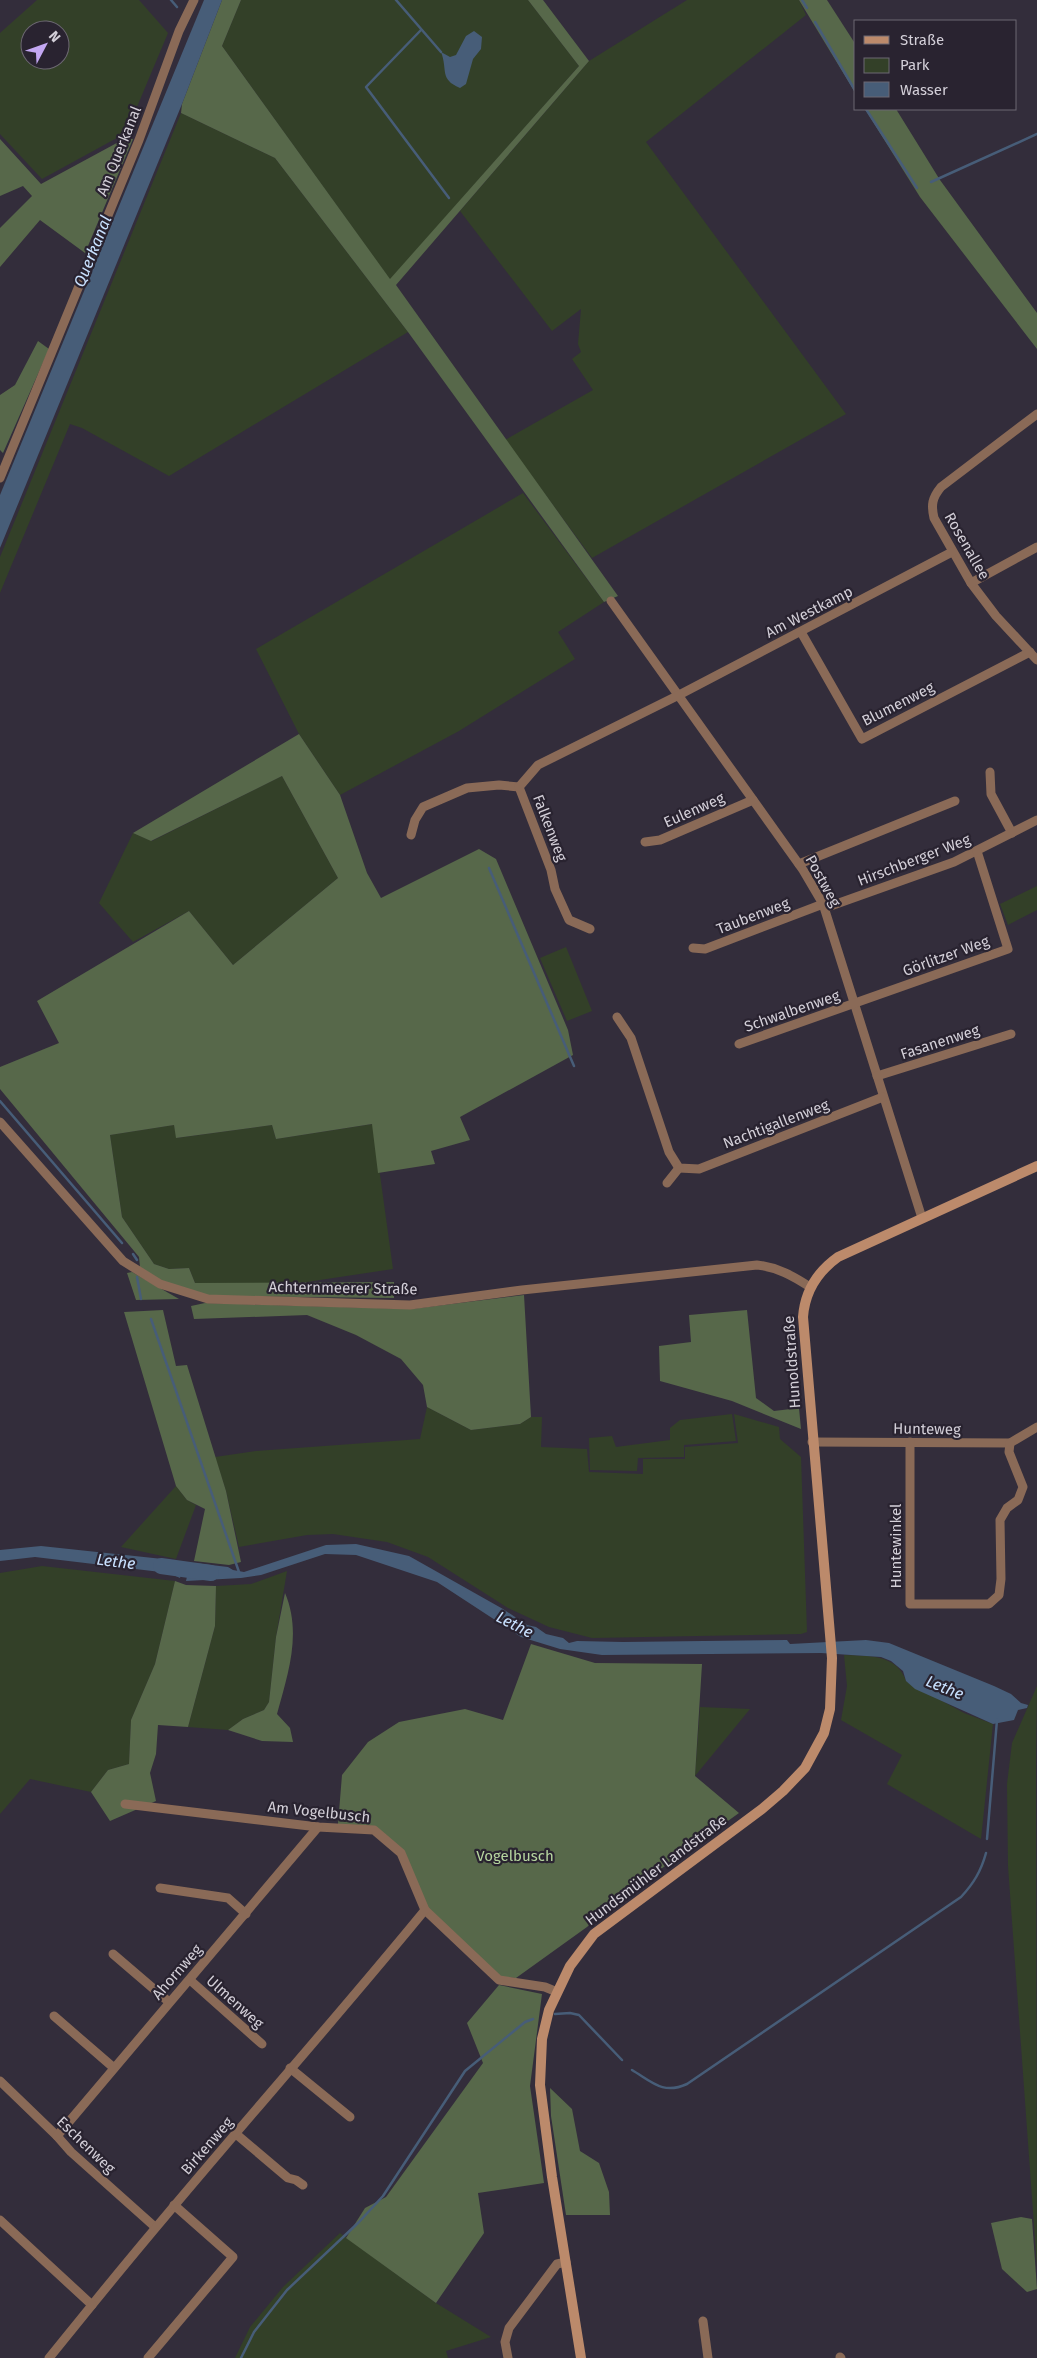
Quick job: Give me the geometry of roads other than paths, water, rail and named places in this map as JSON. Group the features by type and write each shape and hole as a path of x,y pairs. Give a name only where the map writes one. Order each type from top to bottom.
{"street":[{"name":"Am Querkanal","path":"0,478 139,140 179,32 194,0"},
{"name":"Rosenallee","path":"1037,414 941,487 934,496 931,506 934,518 971,583 996,616 1037,660"},
{"path":"971,583 1024,556 1037,547"},
{"name":"Am Westkamp","path":"679,695 952,552"},
{"name":"Postweg","path":"611,601 799,864 824,906 922,1218"},
{"name":"Blumenweg","path":"800,632 862,739 1030,652"},
{"name":"Falkenweg","path":"590,929 569,920 555,889 551,870 519,787 538,765 679,695"},
{"path":"990,772 991,794 1012,833"},
{"path":"411,835 415,820 423,807 449,795 467,788 499,784 519,787"},
{"name":"Eulenweg","path":"645,842 660,840 753,800"},
{"path":"799,864 954,801"},
{"name":"Hirschberger Weg","path":"824,906 954,862 1037,820"},
{"name":"Görlitzer Weg","path":"854,1004 1008,949 977,851"},
{"name":"Taubenweg","path":"693,948 705,950 824,906"},
{"name":"Schwalbenweg","path":"739,1044 854,1004"},
{"path":"617,1017 631,1038 668,1152 679,1168 667,1183"},
{"name":"Fasanenweg","path":"877,1076 1011,1034"},
{"name":"Nachtigallenweg","path":"679,1168 699,1169 883,1097"},
{"name":"Achternmeerer Straße","path":"0,1122 123,1261 160,1284 208,1300 410,1305 522,1290 758,1265 769,1266 791,1275 810,1287"},
{"name":"Hunoldstraße","path":"831,1635 812,1442 803,1317 804,1302 810,1287 826,1265 838,1257 1037,1166"},
{"path":"1010,1443 1037,1427"},
{"name":"Hunteweg","path":"812,1442 1010,1443"},
{"name":"Huntewinkel","path":"910,1442 910,1604 989,1604 998,1595 1001,1580 1000,1520 1007,1508 1018,1500 1023,1487 1009,1452 1010,1443"},
{"name":"Hundsmühler Landstraße","path":"582,2358 540,2085 542,2039 549,2010 580,1952 601,1928 762,1809 783,1792 805,1768 824,1733 831,1702 831,1635"},
{"name":"Am Vogelbusch","path":"124,1804 318,1827 374,1830 401,1853 425,1910 499,1980 545,1987 557,1992"},
{"name":"Ahornweg","path":"57,2136 318,1827"},
{"path":"160,1888 228,1898 246,1914"},
{"name":"Birkenweg","path":"49,2358 154,2227 236,2134 425,1910"},
{"path":"113,1954 169,2002"},
{"name":"Ulmenweg","path":"190,1980 262,2044"},
{"path":"54,2016 114,2068"},
{"path":"290,2068 350,2117"},
{"name":"Eschenweg","path":"0,2082 57,2136 71,2152 154,2227"},
{"path":"236,2134 288,2178 296,2180 303,2185"},
{"path":"148,2358 233,2257 174,2205"},
{"path":"0,2220 92,2305"},
{"path":"508,2358 505,2342 509,2328 557,2264 566,2262"},
{"path":"703,2320 708,2358"}],"water":[{"path":"204,0 222,0 182,104 0,548 0,495"},
{"path":"474,31 482,37 481,49 473,59 466,84 460,88 449,81 445,73 441,52 450,57 456,55 466,36"},
{"path":"356,1544 409,1556 503,1609 527,1625 536,1627 546,1634 563,1638 569,1643 577,1641 787,1640 790,1644 866,1640 889,1643 994,1686 1011,1694 1021,1703 1028,1705 1027,1708 1018,1710 1014,1720 993,1724 915,1689 906,1681 903,1671 891,1661 881,1657 821,1653 602,1655 560,1649 521,1637 437,1582 356,1555 325,1554 261,1575 186,1581 189,1568 194,1563 228,1567 244,1572 326,1545"},
{"path":"41,1546 172,1560 183,1567 180,1578 169,1573 35,1557 0,1561 0,1550"}],"waterway":[{"path":"171,0 177,7"},
{"path":"396,0 441,52"},
{"path":"802,0 807,8"},
{"path":"815,22 854,89"},
{"path":"421,30 366,87 449,198"},
{"path":"867,110 917,188"},
{"path":"931,182 1037,134"},
{"path":"489,868 574,1066"},
{"path":"0,1101 122,1243"},
{"path":"133,1254 137,1260"},
{"path":"137,1277 141,1299"},
{"path":"151,1319 239,1572"},
{"name":"Lethe","path":"161,1566 211,1573"},
{"path":"987,1839 997,1720"},
{"path":"632,2070 652,2083 664,2088 679,2087 687,2084 961,1897 970,1887 982,1866 986,1853"},
{"path":"555,2014 570,2013 579,2015 622,2060"},
{"path":"241,2358 254,2332 287,2290 359,2222 383,2196 465,2071 525,2022 533,2019"}],"water label":[{"name":"Querkanal","path":"92,251"}],"park label":[{"name":"Vogelbusch","path":"515,1856"}]}
